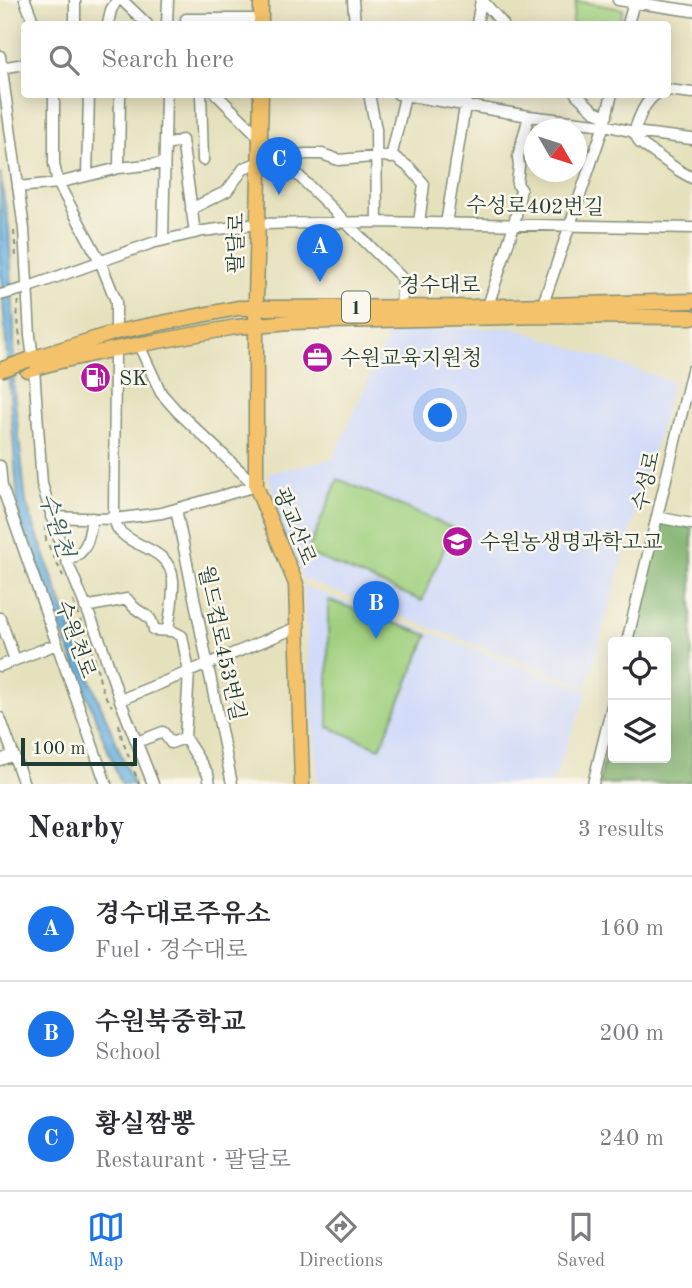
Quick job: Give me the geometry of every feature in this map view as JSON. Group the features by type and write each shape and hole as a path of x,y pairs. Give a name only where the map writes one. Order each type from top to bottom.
{"main road":[{"path":"261,0 261,21"},
{"name":"팔달로","path":"256,326 261,98"},
{"name":"경수대로","path":"30,364 116,332 238,308 692,301"},
{"name":"경수대로","path":"30,364 56,362 236,327 290,322 546,316 692,317"},
{"name":"광교산로","path":"256,326 256,486 296,583 302,784"},
{"name":"1","path":"0,370 30,364"},
{"name":"1","path":"0,380 30,364"}],"street":[{"path":"25,0 33,21"},
{"path":"75,0 75,21"},
{"path":"109,21 111,10 120,0 144,21"},
{"path":"167,21 168,0"},
{"path":"353,0 355,21"},
{"path":"478,21 481,0"},
{"path":"481,0 500,21"},
{"path":"618,0 668,4 692,11"},
{"path":"629,21 634,2"},
{"path":"186,19 205,21"},
{"path":"1,62 21,64"},
{"name":"수원천로","path":"1,62 24,229 30,364 42,484 67,561 153,784"},
{"path":"671,90 692,93"},
{"path":"54,98 54,164 58,183 100,261 116,301 116,332"},
{"path":"87,176 89,98"},
{"path":"119,168 120,98"},
{"path":"163,240 166,98"},
{"path":"201,98 203,160"},
{"path":"220,98 403,279 401,307"},
{"path":"370,98 376,129 377,222"},
{"path":"391,158 401,98"},
{"path":"440,98 466,100 529,116 605,121 634,132 692,139"},
{"path":"580,98 605,121"},
{"path":"543,304 611,98"},
{"path":"650,98 634,132 640,143 692,178"},
{"path":"446,224 466,100"},
{"path":"488,306 514,225 521,189 517,184 518,157 529,116"},
{"path":"165,146 182,140 195,233"},
{"path":"281,158 313,154 339,160 396,158 424,184 419,223"},
{"name":"팔달로","path":"191,209 227,191 244,168 260,162"},
{"path":"18,187 58,183 119,168 164,163"},
{"name":"수성로402번길","path":"0,295 152,243 195,233 258,224 377,222 692,228"},
{"path":"139,345 161,393 256,486"},
{"path":"115,349 114,519 117,528 124,535 152,550 169,568 173,579 168,630"},
{"name":"수성로","path":"628,637 692,370"},
{"name":"수원천로","path":"0,473 2,487 106,784"},
{"path":"51,517 114,519 162,513 256,486"},
{"name":"월드컵로453번길","path":"176,509 232,784"},
{"path":"657,517 692,524"},
{"path":"67,561 84,550 92,518"},
{"path":"85,607 127,599 135,609 149,617 154,630 168,630 183,636 189,672 185,738 208,774 210,784"},
{"path":"0,618 15,660"},
{"path":"120,700 298,627"},
{"path":"0,666 57,644"},
{"path":"0,718 24,784"},
{"path":"593,784 608,722"},
{"path":"137,742 163,732 171,743 185,738"},
{"path":"0,760 13,755"}],"shaded area":[{"name":"수원농생명과학고교","path":"514,328 673,382 587,687 303,579 270,504 273,490 268,473 333,459 391,329"},
{"path":"303,586 588,691 552,784 318,784"}],"green space":[{"path":"576,1 623,9 621,21 573,21"},
{"path":"338,479 453,528 422,601 307,553"},
{"path":"658,519 692,528 692,782 599,784 608,743 608,763 671,763 671,637 632,637"},
{"path":"328,600 428,635 380,748 328,727"}],"water":[{"path":"0,173 9,229 14,391 26,503 79,652 133,784 121,784 19,519 0,262"}],"place":[{"name":"황실짬뽕","path":"279,195"},
{"name":"경수대로주유소","path":"320,282"},
{"name":"수원교육지원청","path":"317,358"},
{"name":"SK","path":"96,378"},
{"name":"수원농생명과학고교","path":"457,542"},
{"name":"수원북중학교","path":"376,639"}],"water label":[{"name":"수원천","path":"57,525"}]}
